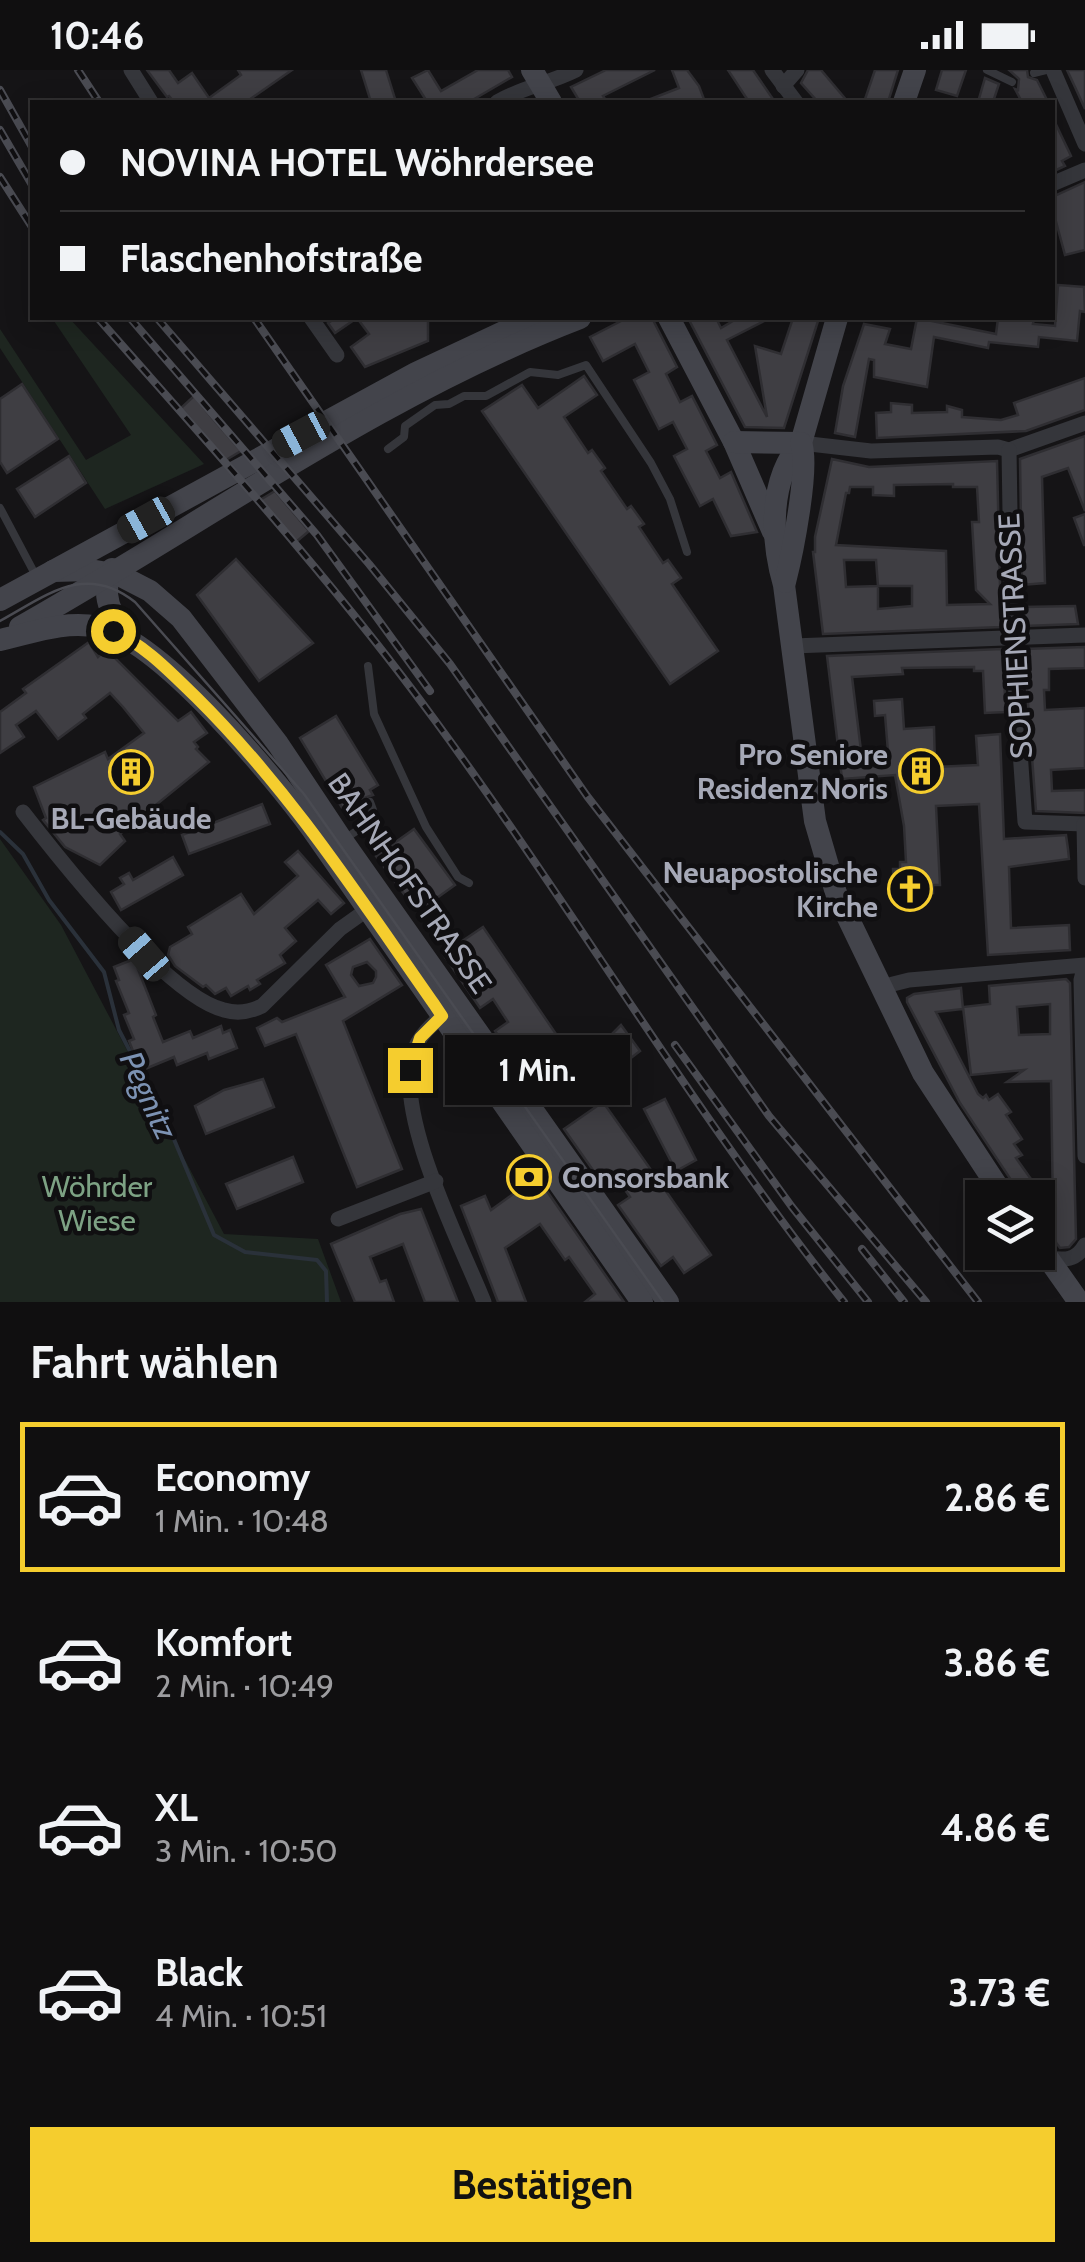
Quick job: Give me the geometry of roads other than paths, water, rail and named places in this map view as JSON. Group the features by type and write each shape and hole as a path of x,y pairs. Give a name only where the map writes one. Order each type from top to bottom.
{"main road":[{"path":"905,100 915,70"},
{"path":"0,600 438,361 529,320"},
{"path":"0,640 443,378 575,320"},
{"path":"670,320 784,532"},
{"path":"784,532 780,486 788,458 801,443 837,320"},
{"path":"734,442 801,443"},
{"path":"734,442 780,486"},
{"path":"801,443 805,465 784,532 774,550 784,585 821,844 840,902 881,988 934,1091 993,1180"},
{"path":"128,639 108,605 111,574 130,548 164,524 201,489"},
{"name":"BAHNHOFSTRASSE","path":"45,576 111,574 140,584 171,608 248,703 342,840 642,1302"},
{"name":"BAHNHOFSTRASSE","path":"0,640 75,624 108,629 153,657 213,714 284,791 368,909 450,1010 668,1302"},
{"path":"213,714 224,700 248,703"},
{"path":"1055,1268 1079,1302"}],"street":[{"path":"130,70 150,100"},
{"path":"500,100 524,86 541,85 576,70"},
{"path":"772,70 794,100"},
{"path":"783,86 797,70"},
{"path":"1050,70 1085,144"},
{"path":"1055,183 1085,170"},
{"path":"312,320 337,355"},
{"path":"801,443 871,451 998,447 1008,450 1085,424"},
{"name":"SOPHIENSTRASSE","path":"1008,450 1012,638 1025,822 1084,824"},
{"path":"792,646 1085,635"},
{"path":"23,812 144,954 201,1000 222,1010 252,1011 262,1006 340,929 368,909"},
{"path":"1084,824 1085,878"},
{"path":"881,988 910,980 1085,965 1081,980 1085,1156"},
{"path":"450,1010 422,1034 414,1050 408,1090 414,1121 484,1302"},
{"path":"338,1219 436,1181"},
{"path":"1055,1256 1065,1260 1081,1251"}],"lane":[{"path":"987,70 1012,82"},
{"path":"1034,74 1050,70"},
{"path":"388,449 404,437 405,426 412,418 435,405 449,404 464,396 486,396 530,372 558,375 586,364 670,498 688,552"},
{"path":"0,508 45,576"},
{"path":"368,666 374,714 426,827 458,877 469,884"},
{"path":"342,840 369,821 373,810 370,802"}],"waterway":[{"name":"Pegnitz","path":"0,832 23,854 49,900 104,972 119,1030 168,1125 214,1235 245,1252 317,1260 326,1271 327,1302"}],"tram line":[{"path":"0,621 50,593 82,584 117,590 135,602 304,794 663,1302"}],"railway":[{"path":"78,70 98,100"},
{"path":"0,90 30,143"},
{"path":"0,130 30,182"},
{"path":"0,177 30,224"},
{"path":"100,320 270,515 395,667 486,792 737,1159 844,1302"},
{"path":"132,320 317,535 430,691"},
{"path":"159,320 450,664 769,1116 926,1302"},
{"path":"255,320 587,796 978,1302"},
{"path":"675,1045 792,1207 868,1302"},
{"path":"862,1249 904,1302"}],"place":[{"name":"Pro Seniore Residenz Noris","path":"921,771"},
{"name":"BL-Gebäude","path":"131,772"},
{"name":"Neuapostolische Kirche","path":"910,889"},
{"name":"Consorsbank","path":"529,1177"}],"park label":[{"name":"Wöhrder Wiese","path":"97,1203"}]}
